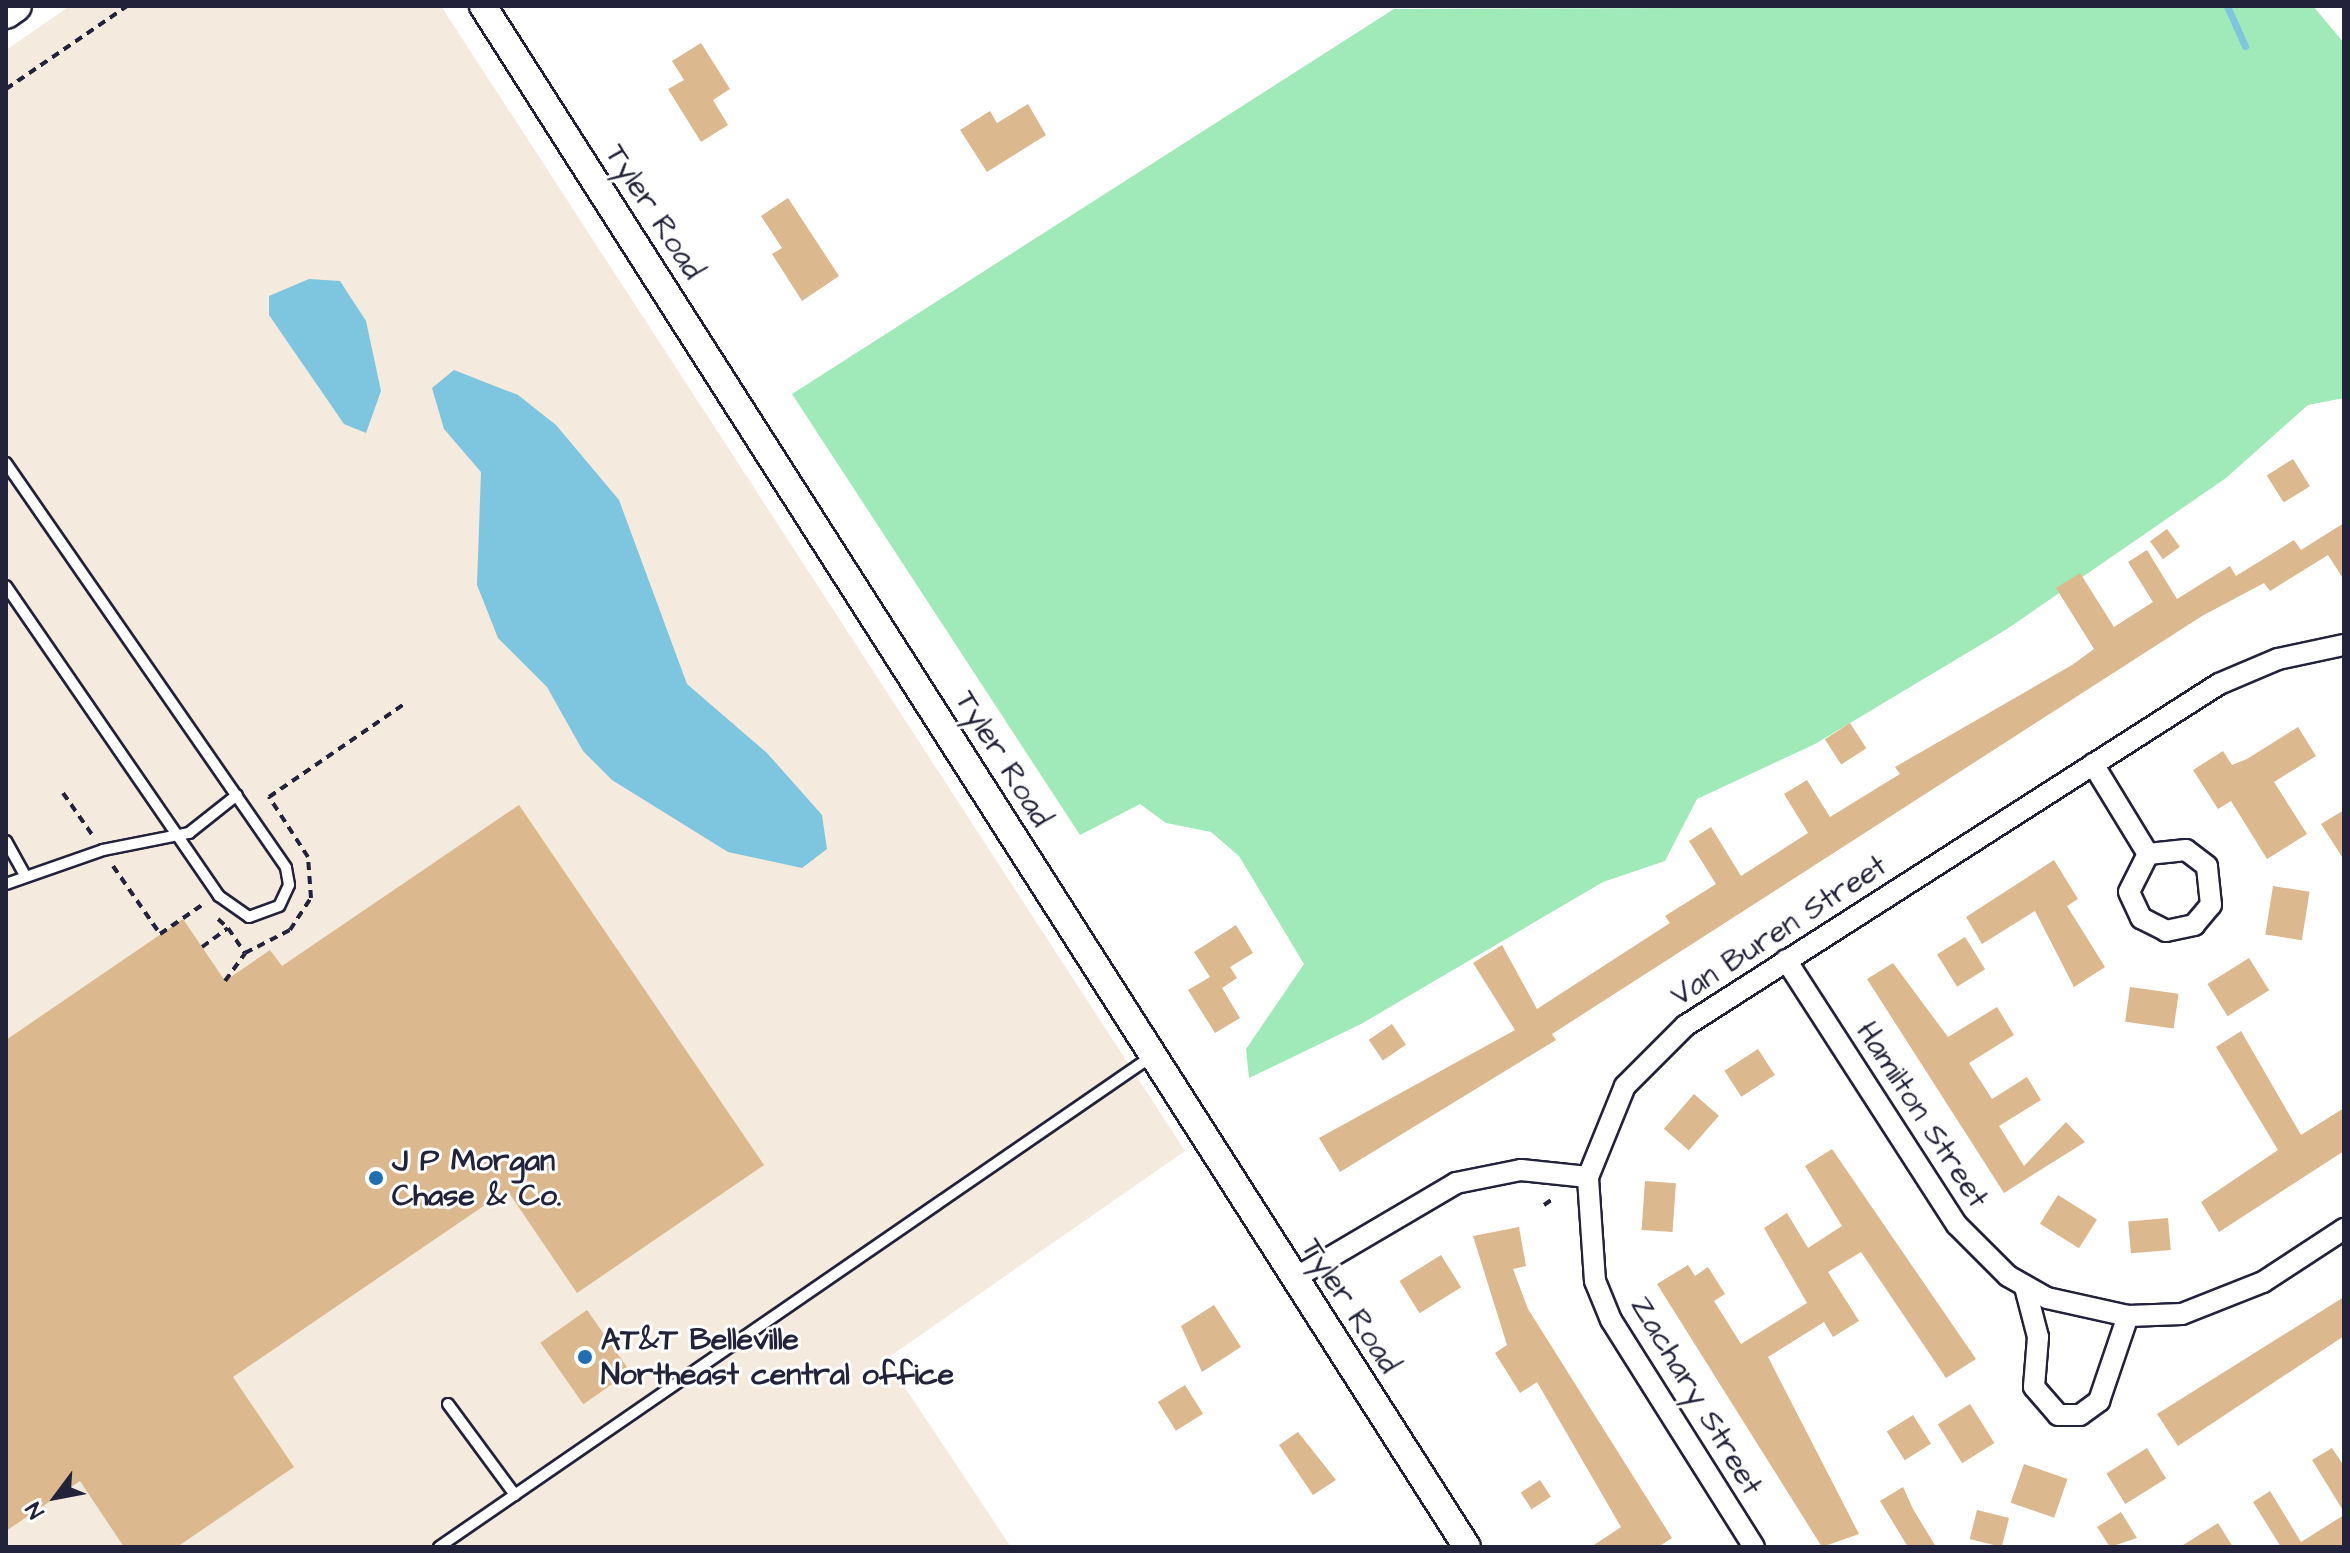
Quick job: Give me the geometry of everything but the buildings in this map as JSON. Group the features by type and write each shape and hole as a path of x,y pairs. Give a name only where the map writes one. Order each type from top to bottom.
{"main road":[{"path":"6,13 16,6"}],"street":[{"name":"Tyler Road","path":"483,6 1467,1547"},
{"name":"Van Buren Street","path":"1588,1177 1607,1116 1646,1059 1786,960 2224,682 2278,659 2344,645"},
{"path":"2093,764 2148,854"},
{"path":"2186,850 2207,866 2211,905 2194,925 2166,931 2141,918 2129,892 2148,854 2186,850"},
{"name":"Hamilton Street","path":"1786,960 1957,1225 2025,1287 2087,1311 2128,1316 2182,1314 2223,1301 2344,1229"},
{"path":"1295,1278 1456,1183 1521,1170 1588,1177"},
{"name":"Zachary Street","path":"1588,1177 1588,1248 1611,1320 1754,1547"},
{"path":"2025,1287 2038,1337 2034,1387 2058,1415 2080,1415 2099,1401 2128,1316"}],"lane":[{"path":"6,463 237,795 289,877 273,910 249,917 230,909 6,586"},
{"path":"6,884 25,875 204,825 237,795"},
{"path":"6,841 25,875"},
{"path":"439,1547 1153,1055"},
{"path":"448,1404 515,1495"}],"path":[{"path":"6,89 127,6"},
{"path":"225,981 245,953 300,920 314,882 304,847 269,797 406,703"},
{"path":"63,793 93,836"},
{"path":"113,866 160,934 205,903 245,953"},
{"path":"202,947 228,928"},
{"path":"1544,1205 1554,1198"}],"shaded area":[{"path":"70,6 441,6 1185,1151 886,1359 1011,1547 6,1547 6,50"}],"green space":[{"path":"2313,6 2344,43 2344,398 2308,405 2226,478 2007,629 1815,744 1697,799 1665,861 1603,882 1361,1024 1249,1078 1246,1049 1304,964 1239,856 1211,832 1166,823 1140,804 1080,835 792,394 1394,9"}],"water":[{"path":"309,279 340,281 366,321 381,391 366,433 344,424 269,315 269,296"},
{"path":"454,370 518,395 556,425 619,500 687,684 767,753 822,815 827,849 802,868 728,852 612,780 583,751 547,687 498,638 477,585 481,472 444,429 432,388"}],"waterway":[{"path":"2227,6 2245,46"}],"place":[{"name":"J P Morgan Chase & Co.","path":"376,1178"},
{"name":"AT&T Belleville Northeast central office","path":"585,1357"}]}
